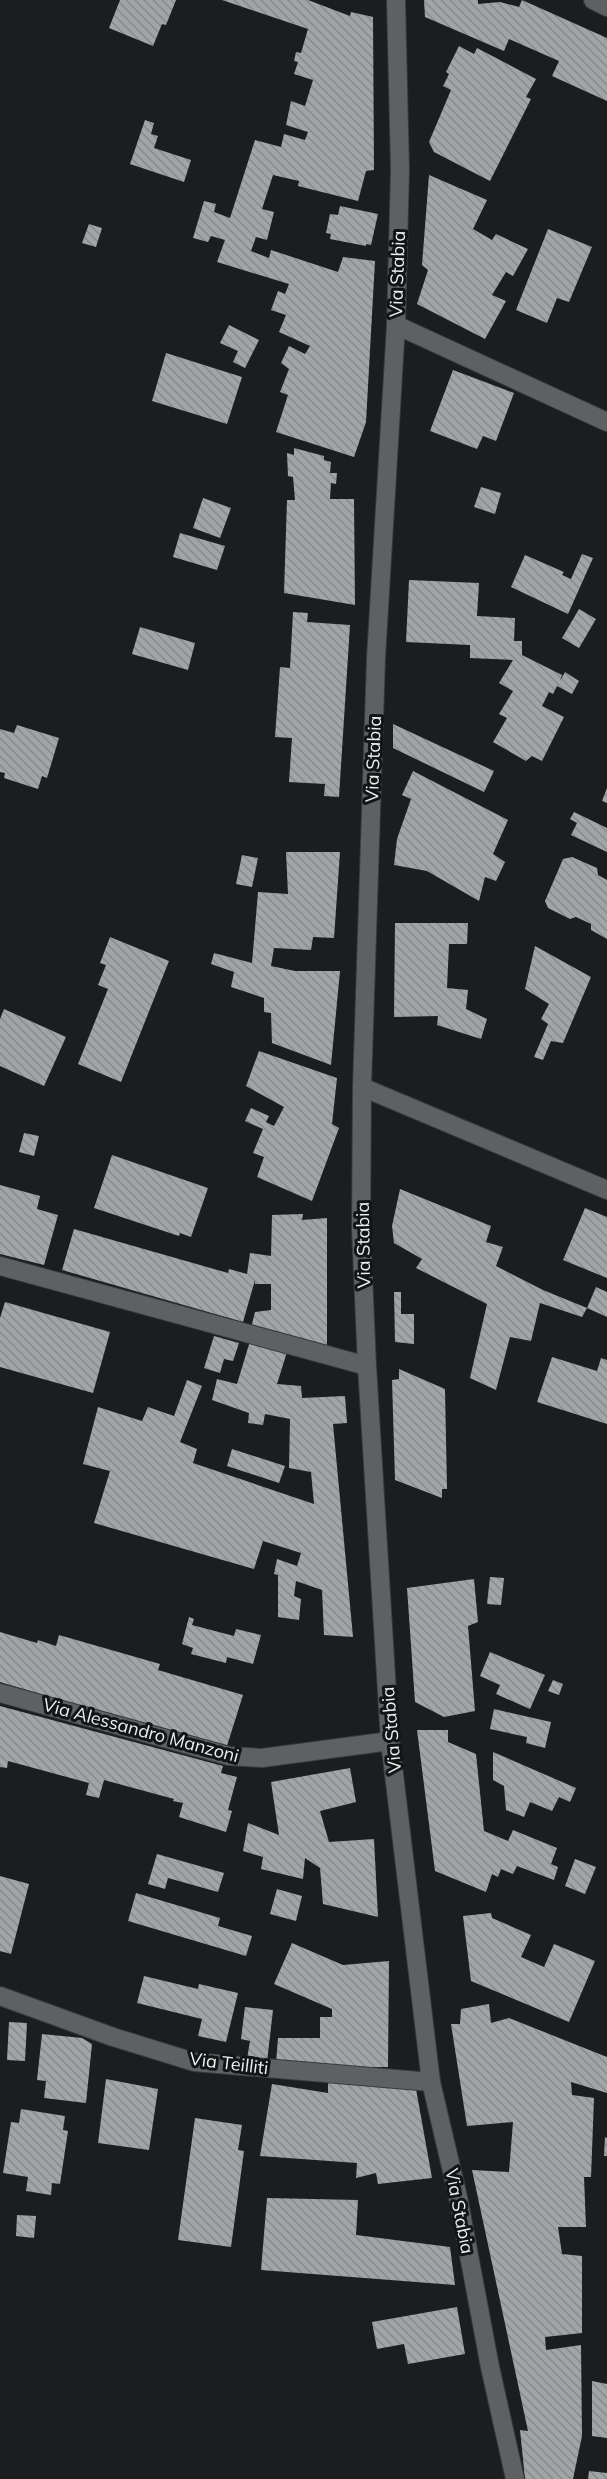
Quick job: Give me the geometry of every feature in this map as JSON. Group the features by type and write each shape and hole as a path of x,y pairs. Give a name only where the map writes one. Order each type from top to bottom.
{"main road":[{"name":"Via Stabia","path":"396,0 400,170 396,325 376,658 362,1087 362,1229 367,1366 390,1741 431,2082 459,2197 490,2367 515,2479"},
{"path":"593,0 607,7"},
{"path":"396,325 607,422"},
{"path":"362,1087 607,1190"},
{"path":"0,1266 367,1366"},
{"name":"Via Alessandro Manzoni","path":"0,1693 229,1756 262,1758 390,1741"},
{"name":"Via Teilliti","path":"0,1996 113,2037 194,2062 431,2082"}],"building":[{"path":"120,0 176,0 166,25 162,24 153,46 109,28"},
{"path":"222,0 308,0 350,16 351,12 373,17 374,170 366,171 358,201 298,186 299,181 273,175 262,209 274,212 267,240 256,237 251,251 269,258 271,250 338,272 343,257 375,261 366,422 354,457 276,432 288,395 280,392 289,369 281,363 289,346 305,354 310,346 279,332 286,315 271,310 278,291 285,294 289,284 217,262 225,240 211,236 208,242 193,238 204,201 216,204 214,212 230,218 255,140 281,147 284,134 305,140 308,132 286,125 291,101 305,106 313,80 294,74 298,62 294,61 296,52 301,53 308,29"},
{"path":"424,0 478,0 478,4 500,2 519,7 522,0 607,38 607,101 552,76 559,61 509,39 504,51 425,17"},
{"path":"459,46 474,54 477,48 536,79 526,97 531,99 490,181 434,152 429,142 451,90 443,86 449,74 446,72"},
{"path":"145,120 154,123 151,134 158,136 154,148 191,160 184,182 130,164"},
{"path":"429,175 487,200 473,229 492,240 496,234 528,249 513,276 506,272 492,295 506,301 485,339 417,304 428,270 422,265"},
{"path":"340,206 378,214 371,245 330,239 331,234 326,233 330,214 338,215"},
{"path":"89,224 102,228 96,247 82,243"},
{"path":"548,229 592,247 569,302 557,298 547,323 516,310"},
{"path":"229,325 259,340 245,368 233,362 238,351 220,343"},
{"path":"166,353 242,377 227,424 152,401"},
{"path":"453,370 514,393 496,441 483,436 477,449 430,431"},
{"path":"294,448 324,456 324,460 331,462 330,473 337,473 336,484 331,483 330,499 354,499 355,605 284,593 287,500 295,500 293,477 288,476 287,453 294,455"},
{"path":"481,487 501,493 495,514 474,507"},
{"path":"203,498 231,508 220,538 193,528"},
{"path":"180,533 225,546 217,570 173,557"},
{"path":"582,554 593,558 568,614 511,587 525,555 564,572 562,575 571,579"},
{"path":"409,580 479,583 477,616 515,618 514,641 522,641 522,655 562,675 560,681 565,672 579,681 572,694 557,686 553,694 549,692 542,706 564,717 542,761 532,756 526,761 493,742 507,718 499,714 513,691 499,683 513,660 470,658 470,645 406,642"},
{"path":"579,609 596,619 579,648 562,638"},
{"path":"293,612 308,613 307,622 350,625 339,797 324,796 325,784 289,782 292,738 275,737 280,667 290,668"},
{"path":"140,627 195,643 188,670 132,654"},
{"path":"393,724 494,771 484,792 393,748"},
{"path":"17,725 59,738 47,778 42,776 38,789 4,778 5,773 0,772 0,729 14,733"},
{"path":"413,771 508,820 493,854 505,862 496,881 485,877 479,901 427,871 394,865 397,839 411,799 402,795"},
{"path":"607,788 607,803 602,801"},
{"path":"574,812 607,828 607,852 571,835 577,823 570,819"},
{"path":"286,852 340,852 334,938 313,937 311,950 274,948 271,966 295,971 340,971 331,1065 272,1043 271,1013 264,1012 264,998 231,987 234,972 211,964 214,953 252,963 258,892 288,894"},
{"path":"242,855 258,858 252,887 236,884"},
{"path":"572,857 597,868 598,875 607,880 607,939 591,930 591,924 576,917 570,919 548,908 545,901 563,859"},
{"path":"395,923 468,923 467,944 449,944 447,988 468,990 466,1009 487,1019 481,1039 437,1025 438,1016 394,1017"},
{"path":"110,937 169,961 121,1082 78,1064 108,989 98,985 106,965 100,963"},
{"path":"535,946 591,977 563,1043 551,1041 543,1060 534,1057 548,1024 541,1019 549,1004 525,989"},
{"path":"4,1009 66,1037 44,1086 0,1066 0,1019"},
{"path":"259,1051 337,1078 332,1124 339,1128 312,1201 257,1177 264,1157 253,1153 263,1129 245,1121 251,1108 269,1116 266,1122 274,1126 284,1107 246,1086"},
{"path":"24,1133 39,1136 34,1156 19,1152"},
{"path":"112,1155 208,1188 191,1237 180,1233 179,1236 94,1208"},
{"path":"0,1185 40,1196 37,1209 58,1215 44,1265 0,1254"},
{"path":"400,1189 491,1226 486,1242 503,1247 496,1266 543,1290 587,1308 582,1317 540,1303 531,1341 510,1337 496,1390 470,1378 487,1304 416,1268 422,1259 394,1243 392,1226"},
{"path":"585,1208 607,1217 607,1278 563,1260"},
{"path":"303,1214 302,1220 327,1218 327,1348 251,1328 255,1312 271,1310 271,1284 255,1284 255,1280 243,1322 62,1270 74,1229 228,1273 229,1269 247,1274 250,1253 271,1256 272,1215"},
{"path":"596,1287 607,1292 607,1317 587,1308"},
{"path":"394,1292 401,1292 401,1314 414,1314 414,1344 395,1342"},
{"path":"5,1302 110,1332 93,1393 0,1367 0,1318"},
{"path":"214,1336 239,1343 233,1361 224,1359 220,1373 204,1368"},
{"path":"250,1341 287,1352 277,1384 301,1386 302,1398 345,1396 347,1423 333,1424 353,1637 324,1635 322,1590 296,1581 294,1596 301,1599 299,1620 278,1617 278,1575 274,1574 277,1559 297,1566 301,1553 263,1541 254,1569 94,1523 110,1471 83,1464 98,1407 142,1421 148,1407 174,1416 187,1380 202,1386 180,1442 197,1449 193,1463 314,1504 311,1472 289,1468 290,1419 265,1414 263,1425 248,1423 249,1413 212,1400 217,1379 237,1384"},
{"path":"552,1357 597,1371 601,1358 607,1360 607,1424 537,1402"},
{"path":"399,1369 445,1389 447,1489 442,1489 442,1498 395,1480 392,1380 399,1379"},
{"path":"232,1449 285,1466 279,1483 227,1466"},
{"path":"490,1577 504,1578 501,1605 487,1604"},
{"path":"474,1579 478,1622 468,1626 475,1711 444,1717 415,1702 407,1588"},
{"path":"189,1617 194,1619 192,1625 234,1636 236,1629 261,1635 253,1664 227,1657 226,1663 191,1654 193,1648 182,1644"},
{"path":"0,1632 56,1646 59,1635 160,1664 158,1670 243,1695 226,1749 0,1682"},
{"path":"490,1652 545,1675 530,1709 496,1694 500,1685 480,1676"},
{"path":"553,1680 563,1684 559,1695 548,1691"},
{"path":"0,1706 223,1766 221,1773 237,1777 228,1810 232,1811 226,1832 179,1817 183,1803 173,1801 174,1799 104,1780 99,1798 86,1795 89,1783 8,1761 7,1768 0,1767"},
{"path":"494,1709 551,1722 545,1748 526,1743 527,1737 490,1729"},
{"path":"417,1730 448,1730 448,1742 476,1754 484,1831 508,1841 513,1830 557,1848 551,1864 558,1867 554,1880 517,1866 513,1874 501,1869 498,1877 492,1874 486,1892 435,1871"},
{"path":"493,1752 576,1788 570,1802 559,1797 552,1811 530,1802 524,1817 506,1810 504,1786 493,1780"},
{"path":"350,1768 356,1802 320,1811 329,1842 374,1839 378,1917 323,1904 320,1868 305,1858 303,1879 261,1869 263,1857 243,1851 248,1823 279,1835 271,1782"},
{"path":"157,1854 224,1873 218,1892 168,1878 165,1889 148,1884"},
{"path":"575,1859 596,1867 585,1894 565,1886"},
{"path":"0,1876 29,1884 11,1954 0,1951"},
{"path":"277,1889 302,1896 296,1921 270,1914"},
{"path":"136,1893 220,1918 218,1926 252,1936 246,1956 128,1921"},
{"path":"491,1913 492,1918 531,1935 521,1957 544,1967 554,1944 595,1961 569,2022 471,1981 463,1916"},
{"path":"292,1943 343,1965 389,1961 388,2067 319,2067 276,2063 278,2038 320,2038 320,2017 332,2017 332,2009 274,1984"},
{"path":"144,1976 198,1989 199,1984 238,1993 226,2042 198,2036 202,2019 137,2003"},
{"path":"489,2004 491,2023 509,2018 607,2057 607,2093 571,2082 572,2095 594,2098 591,2177 584,2177 586,2227 558,2227 562,2254 582,2256 582,2333 545,2337 546,2350 581,2345 582,2436 573,2479 525,2479 520,2430 528,2431 472,2170 509,2172 513,2122 467,2126 451,2024 460,2024 461,2009"},
{"path":"245,2007 273,2010 267,2062 247,2059 250,2041 241,2039"},
{"path":"9,2022 27,2023 25,2061 7,2060"},
{"path":"42,2034 82,2038 92,2044 86,2103 44,2098 46,2081 37,2080"},
{"path":"106,2079 158,2089 149,2150 98,2143"},
{"path":"328,2082 416,2089 432,2178 378,2184 376,2173 356,2178 357,2163 260,2156 272,2084 328,2093"},
{"path":"21,2109 65,2116 63,2130 68,2131 60,2184 52,2183 51,2195 26,2191 28,2177 3,2173 11,2122 19,2123"},
{"path":"195,2118 242,2125 238,2150 244,2151 231,2247 178,2240"},
{"path":"605,2137 607,2138 607,2156 604,2156"},
{"path":"267,2198 358,2200 356,2235 450,2247 455,2285 261,2270"},
{"path":"17,2215 36,2216 34,2238 16,2236"},
{"path":"457,2307 465,2354 408,2364 404,2344 377,2349 372,2322"},
{"path":"592,2381 607,2384 607,2438 592,2436"},
{"path":"589,2471 607,2473 607,2479 588,2479"}]}
